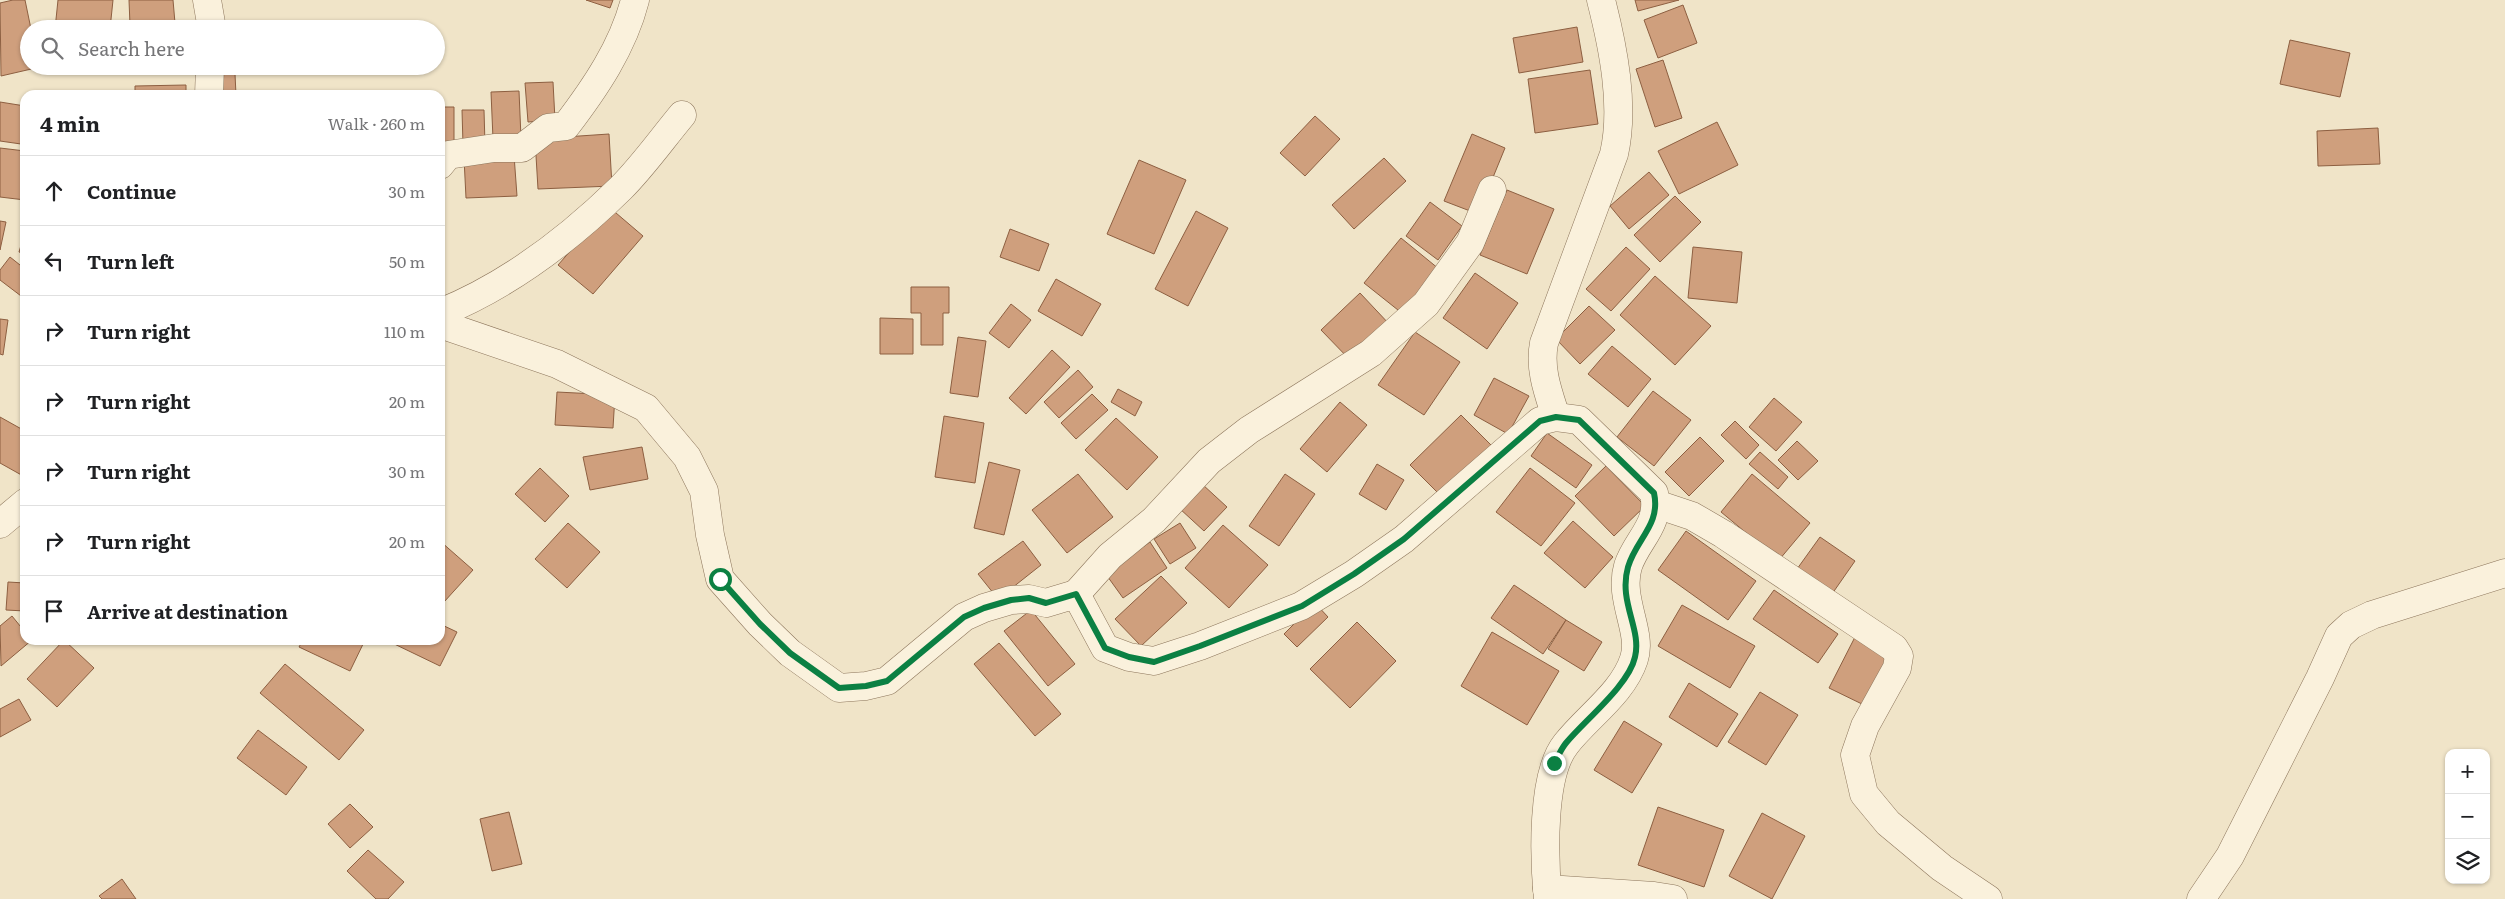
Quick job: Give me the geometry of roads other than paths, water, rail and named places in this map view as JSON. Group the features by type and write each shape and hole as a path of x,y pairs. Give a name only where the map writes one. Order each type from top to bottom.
{"street":[{"path":"207,0 210,20"},
{"path":"445,158 448,155 494,148 522,148 548,128 566,126 599,80 630,21 635,0"},
{"path":"1556,417 1544,378 1541,359 1544,343 1614,154 1618,134 1610,36 1601,0"},
{"path":"208,90 209,75"},
{"path":"445,311 489,291 548,254 622,188 682,115"},
{"path":"445,326 557,364 646,408 687,457 704,491 710,535 720,579 760,624 790,653 839,688 866,686 887,681 964,617 984,608 1011,600 1029,598 1046,603 1076,594 1110,556 1154,520 1209,461 1249,430 1371,353 1426,304 1470,243 1492,190"},
{"path":"1076,594 1105,648 1129,657 1154,662 1302,606 1354,574 1404,539 1540,421 1556,417 1579,420 1654,493 1656,504 1655,513 1628,565 1625,582 1626,602 1635,635 1636,657 1628,676 1565,745 1554,763 1547,790 1548,894 1673,899"},
{"path":"1656,504 1692,516 1723,534 1894,648 1899,656 1897,668 1865,726 1855,755 1864,794 1888,823 1942,868 1988,899"},
{"path":"0,524 20,507"},
{"path":"2201,899 2230,856 2320,678 2338,636 2351,624 2372,615 2505,573"}]}
